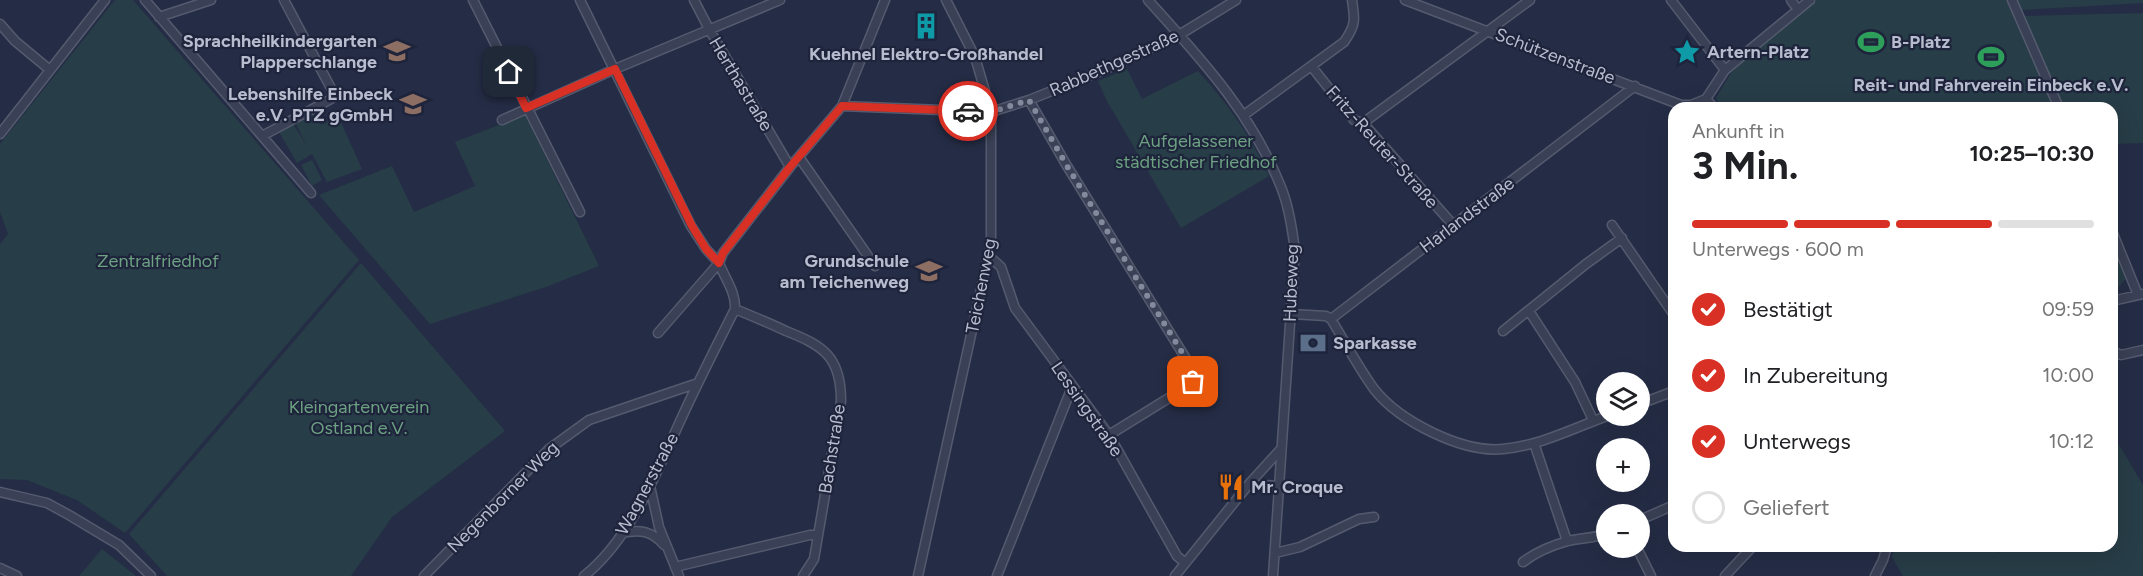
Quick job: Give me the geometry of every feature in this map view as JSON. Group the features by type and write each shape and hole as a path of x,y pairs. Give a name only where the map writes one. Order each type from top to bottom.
{"street":[{"path":"0,134 105,0"},
{"path":"145,0 310,193"},
{"path":"159,17 211,0"},
{"path":"262,136 333,96 333,92 284,0"},
{"path":"473,0 580,213"},
{"path":"580,0 692,226 706,249 719,263 733,292 735,309 698,383"},
{"name":"Herthastraße","path":"694,0 790,167"},
{"path":"502,120 615,69 780,0"},
{"path":"658,333 719,263 723,253 790,167 842,106 885,0"},
{"name":"Teichenweg","path":"918,576 990,257 991,244 991,112 975,57 946,0"},
{"name":"Hubeweg","path":"1148,0 1229,92 1244,115 1282,188 1290,219 1295,250 1281,450 1275,486 1273,576"},
{"name":"Rabbethgestraße","path":"842,106 991,112 1029,100 1104,70 1179,35 1236,0"},
{"path":"1244,115 1344,42 1353,30 1355,21 1352,0"},
{"name":"Schützenstraße","path":"1405,0 1674,102"},
{"path":"1363,123 1530,0"},
{"path":"1671,0 1725,70"},
{"path":"1791,0 1798,10"},
{"path":"1711,102 1708,96 1725,70 1810,0"},
{"path":"2012,0 2056,102"},
{"path":"0,24 15,41 50,70"},
{"name":"Fritz-Reuter-Straße","path":"1312,67 1354,120 1363,123 1454,226"},
{"name":"Harlandstraße","path":"1330,319 1635,86"},
{"name":"Schützenstraße","path":"1697,102 1708,96"},
{"path":"1029,100 1196,375 1193,382 1109,435"},
{"path":"799,157 875,266"},
{"path":"1612,225 1668,306"},
{"path":"1503,331 1622,238"},
{"path":"2118,244 2141,294 2118,300"},
{"name":"Lessingstraße","path":"990,257 1001,267 1015,309 1109,435 1177,556 1185,563"},
{"name":"Bachstraße","path":"735,309 813,342 825,351 836,367 841,383 841,401 814,559 803,576"},
{"path":"1529,311 1562,358 1593,420"},
{"path":"1291,314 1326,316 1330,319 1375,389 1393,408 1451,442 1502,449 1534,443 1596,419"},
{"path":"2118,354 2143,350"},
{"name":"Wagnerstraße","path":"584,576 594,568 622,533 650,486 698,383"},
{"name":"Negenborner Weg","path":"424,576 543,455 570,432 589,420 698,383"},
{"path":"997,576 1072,387"},
{"path":"1650,400 1668,393"},
{"path":"1534,443 1567,541"},
{"path":"1177,575 1248,484 1281,450"},
{"path":"1248,484 1275,486"},
{"path":"650,486 659,527 679,576"},
{"path":"0,492 47,503 69,514 119,545 151,576"},
{"path":"1650,516 1668,508"},
{"path":"1275,553 1299,547 1359,519 1374,517"},
{"path":"622,533 636,530 648,532 658,538 668,549"},
{"path":"675,567 810,535 817,536"},
{"path":"1523,562 1532,555 1567,541 1596,537"},
{"path":"1725,576 1747,552"},
{"path":"1875,576 1885,552"},
{"path":"1642,558 1651,576"},
{"path":"0,568 17,576"}],"green space":[{"name":"Zentralfriedhof","path":"115,0 133,0 359,260 125,533 77,500 27,480 0,479 0,244 8,234 0,212 0,144"},
{"path":"1817,0 2006,0 2051,102 1718,102 1716,98 1734,68"},
{"path":"2016,0 2143,0 2143,3 2020,10"},
{"path":"2143,13 2143,143 2118,144 2118,102 2061,102 2024,16"},
{"name":"Aufgelassener städtischer Friedhof","path":"1127,69 1142,99 1198,71 1238,121 1269,176 1181,228 1107,101 1098,81"},
{"path":"315,113 321,125 338,116 362,169 327,182 312,154 297,163 279,132 293,124 306,144 296,124"},
{"path":"525,115 599,266 546,287 430,324 319,195 392,166 414,212 475,186 455,142"},
{"path":"312,160 322,180 312,186 301,165"},
{"path":"2118,254 2128,276 2118,288"},
{"name":"Kleingartenverein Ostland e.V.","path":"361,263 505,431 392,517 351,576 167,576 129,534"},
{"path":"2118,443 2143,485 2143,576 1903,576 1892,557 1893,552 2118,552"},
{"path":"102,549 136,576 79,576"}],"way so far":[{"path":"968,111 991,112 1029,100 1196,375 1193,382"}],"place":[{"name":"Kuehnel Elektro-Großhandel","path":"926,26"},
{"name":"B-Platz","path":"1871,42"},
{"name":"Sprachheilkindergarten Plapperschlange","path":"397,51"},
{"name":"Artern-Platz","path":"1687,52"},
{"name":"Reit- und Fahrverein Einbeck e.V.","path":"1991,57"},
{"name":"Lebenshilfe Einbeck e.V. PTZ gGmbH","path":"413,104"},
{"name":"Grundschule am Teichenweg","path":"929,271"},
{"name":"Sparkasse","path":"1313,343"},
{"name":"Mr. Croque","path":"1231,487"}],"route":[{"path":"509,72 526,108 615,69 692,226 706,249 719,263 723,253 790,167 842,106 968,111"}]}
